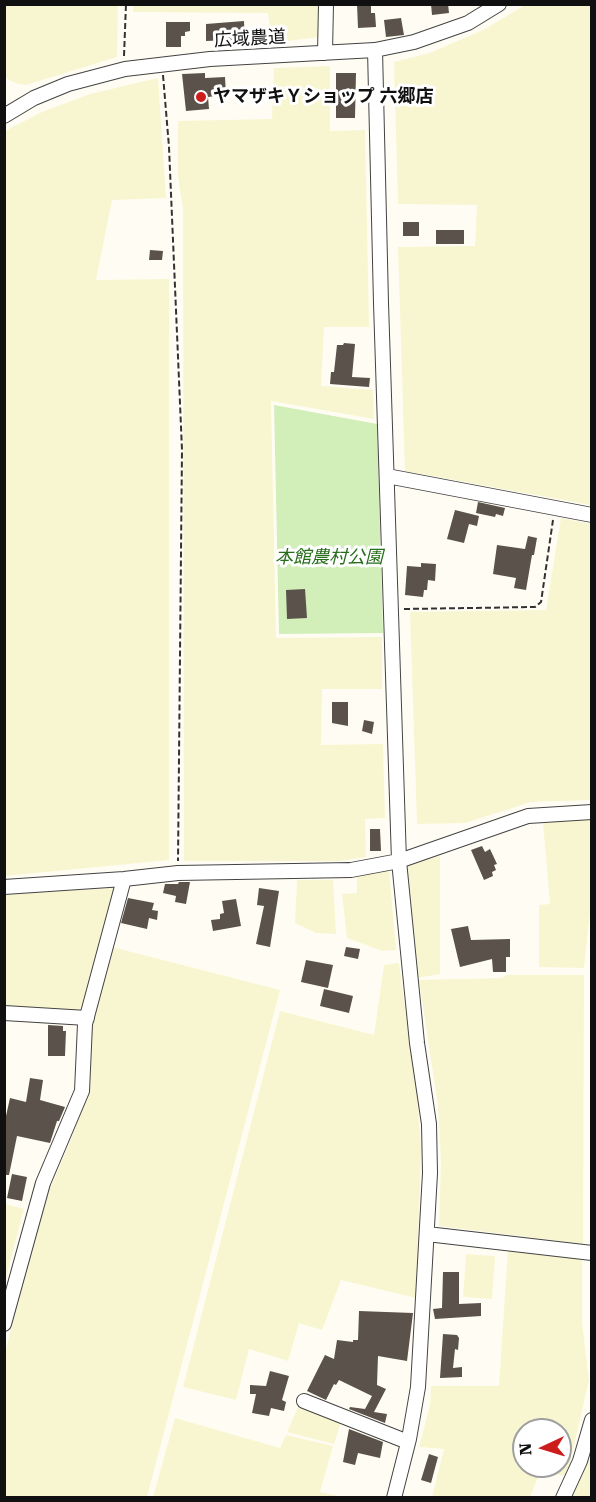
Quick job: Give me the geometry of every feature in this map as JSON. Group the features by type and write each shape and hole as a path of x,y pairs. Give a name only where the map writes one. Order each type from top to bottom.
{"street":[{"path":"326,4 326,53"},
{"name":"広域農道","path":"4,116 34,98 68,84 125,69 161,64 375,50 414,42 468,23 499,4"},
{"path":"375,50 399,861 417,1043 429,1124 430,1173 418,1387 408,1442 394,1497"},
{"path":"387,476 591,515"},
{"path":"4,887 178,873 351,870 399,861 528,816 591,812"},
{"path":"4,1324 43,1183 82,1091 87,1018 124,879"},
{"path":"4,1013 87,1018"},
{"path":"428,1234 591,1254"},
{"path":"304,1401 408,1442"},
{"path":"563,1497 580,1461 591,1420"}],"path":[{"path":"125,69 123,51 126,4"},
{"path":"161,64 170,158 182,450 178,873"},
{"path":"392,609 535,607 541,602 555,508"}],"shaded area":[{"path":"5,4 118,5 117,57 26,85 5,78"},
{"path":"133,4 319,5 319,37 272,43 268,13 133,12"},
{"path":"525,5 591,5 590,505 405,471 398,247 475,246 477,205 398,204 394,62 430,53 485,29"},
{"path":"330,66 330,131 365,130 369,327 324,327 321,386 373,390 374,419 271,401 276,638 382,637 382,689 322,689 321,745 383,744 385,818 365,819 366,857 340,861 184,861 183,209 178,176 178,121 272,119 274,68"},
{"path":"158,78 166,198 112,200 96,280 169,279 169,860 5,876 5,131 42,112 90,94"},
{"path":"561,518 591,524 591,800 531,802 465,823 417,824 410,612 546,610"},
{"path":"591,819 591,903 584,968 539,967 539,905 550,904 543,823"},
{"path":"440,856 440,974 417,978 407,868 409,863"},
{"path":"389,869 396,950 382,951 347,938 342,894 357,893 357,877"},
{"path":"297,880 333,880 336,934 316,933 295,923"},
{"path":"114,888 84,1005 77,1011 5,1006 5,894"},
{"path":"112,947 280,990 147,1497 5,1498 5,1352 49,1191 72,1137 88,1089 92,1018"},
{"path":"399,963 418,1105 421,1150 416,1298 341,1280 322,1330 299,1323 288,1361 249,1349 236,1400 183,1387 280,1011 374,1035 384,965"},
{"path":"506,975 584,975 583,1244 439,1226 441,1162 438,1106 419,980 502,978"},
{"path":"4,1204 24,1209 5,1282"},
{"path":"508,1250 582,1258 582,1322 589,1380 572,1454 572,1418 512,1418 512,1478 538,1478 530,1497 432,1497 444,1449 419,1447 430,1405 431,1386 499,1386"},
{"path":"466,1254 495,1256 492,1299 463,1297"},
{"path":"300,1403 342,1419 334,1444 287,1432"},
{"path":"175,1418 280,1448 286,1435 333,1446 320,1492 344,1497 153,1497"},
{"path":"591,1438 591,1497 570,1498"}],"green space":[{"name":"本館農村公園","path":"274,405 377,424 383,633 279,634"}],"building":[{"path":"357,4 371,4 371,13 375,13 376,27 358,28"},
{"path":"431,4 448,4 449,13 432,15"},
{"path":"401,18 404,35 386,37 384,20"},
{"path":"244,21 245,45 233,46 233,40 206,41 206,24"},
{"path":"166,22 190,22 190,31 185,32 185,36 181,36 181,47 166,47"},
{"path":"205,73 205,78 225,77 226,95 208,97 209,109 186,111 182,74"},
{"path":"336,73 356,73 355,118 336,118"},
{"path":"403,222 419,222 419,236 403,236"},
{"path":"436,230 464,230 464,244 436,244"},
{"path":"150,250 163,251 162,260 149,260"},
{"path":"355,344 352,377 370,378 369,387 330,384 331,372 334,372 337,345"},
{"path":"478,502 505,508 503,516 496,514 495,517 476,513"},
{"path":"455,510 479,516 477,526 469,524 464,543 447,539"},
{"path":"528,536 537,538 526,590 514,588 516,578 493,574 497,545 525,549"},
{"path":"421,563 436,564 435,581 428,580 427,590 424,590 423,597 405,595 407,566 421,567"},
{"path":"305,589 307,618 287,619 286,590"},
{"path":"332,702 348,702 348,726 332,723"},
{"path":"364,720 374,722 372,734 362,731"},
{"path":"370,829 380,829 381,851 370,851"},
{"path":"482,846 485,852 490,849 497,864 494,865 496,870 492,872 493,876 484,880 471,850"},
{"path":"179,882 190,882 186,904 175,902 176,896 163,893 165,884 178,884"},
{"path":"259,888 279,891 270,947 256,944 264,906 257,905"},
{"path":"128,898 154,903 152,910 158,911 157,920 149,918 147,929 121,923"},
{"path":"236,899 241,926 213,931 211,920 220,919 220,914 224,913 222,901"},
{"path":"468,926 471,940 510,939 510,957 506,957 506,972 493,972 492,959 460,967 451,929"},
{"path":"346,947 360,949 358,959 344,956"},
{"path":"306,960 333,965 328,988 301,982"},
{"path":"324,989 353,996 349,1013 320,1006"},
{"path":"48,1025 63,1026 63,1031 66,1031 65,1056 48,1056"},
{"path":"30,1078 43,1080 40,1100 65,1107 57,1121 50,1143 17,1136 9,1175 4,1175 4,1116 6,1116 10,1098 26,1102"},
{"path":"12,1174 27,1177 22,1201 7,1198"},
{"path":"443,1272 459,1272 459,1304 481,1303 481,1316 435,1319 433,1309 442,1308"},
{"path":"359,1311 413,1313 407,1361 378,1356 377,1385 386,1389 374,1412 387,1414 385,1423 349,1409 350,1407 365,1409 372,1396 339,1380 336,1385 334,1384 326,1400 307,1391 325,1355 334,1359 337,1340 353,1342 353,1340 358,1340"},
{"path":"443,1334 457,1335 459,1338 453,1368 462,1367 462,1377 440,1378"},
{"path":"270,1371 289,1376 282,1400 286,1402 284,1411 271,1408 269,1416 252,1413 256,1394 250,1394 250,1385 266,1386"},
{"path":"349,1429 383,1442 380,1458 358,1453 355,1465 343,1462"},
{"path":"429,1454 438,1457 431,1483 421,1480"}],"place":[{"name":"ヤマザキＹショップ 六郷店","path":"201,97"}]}
